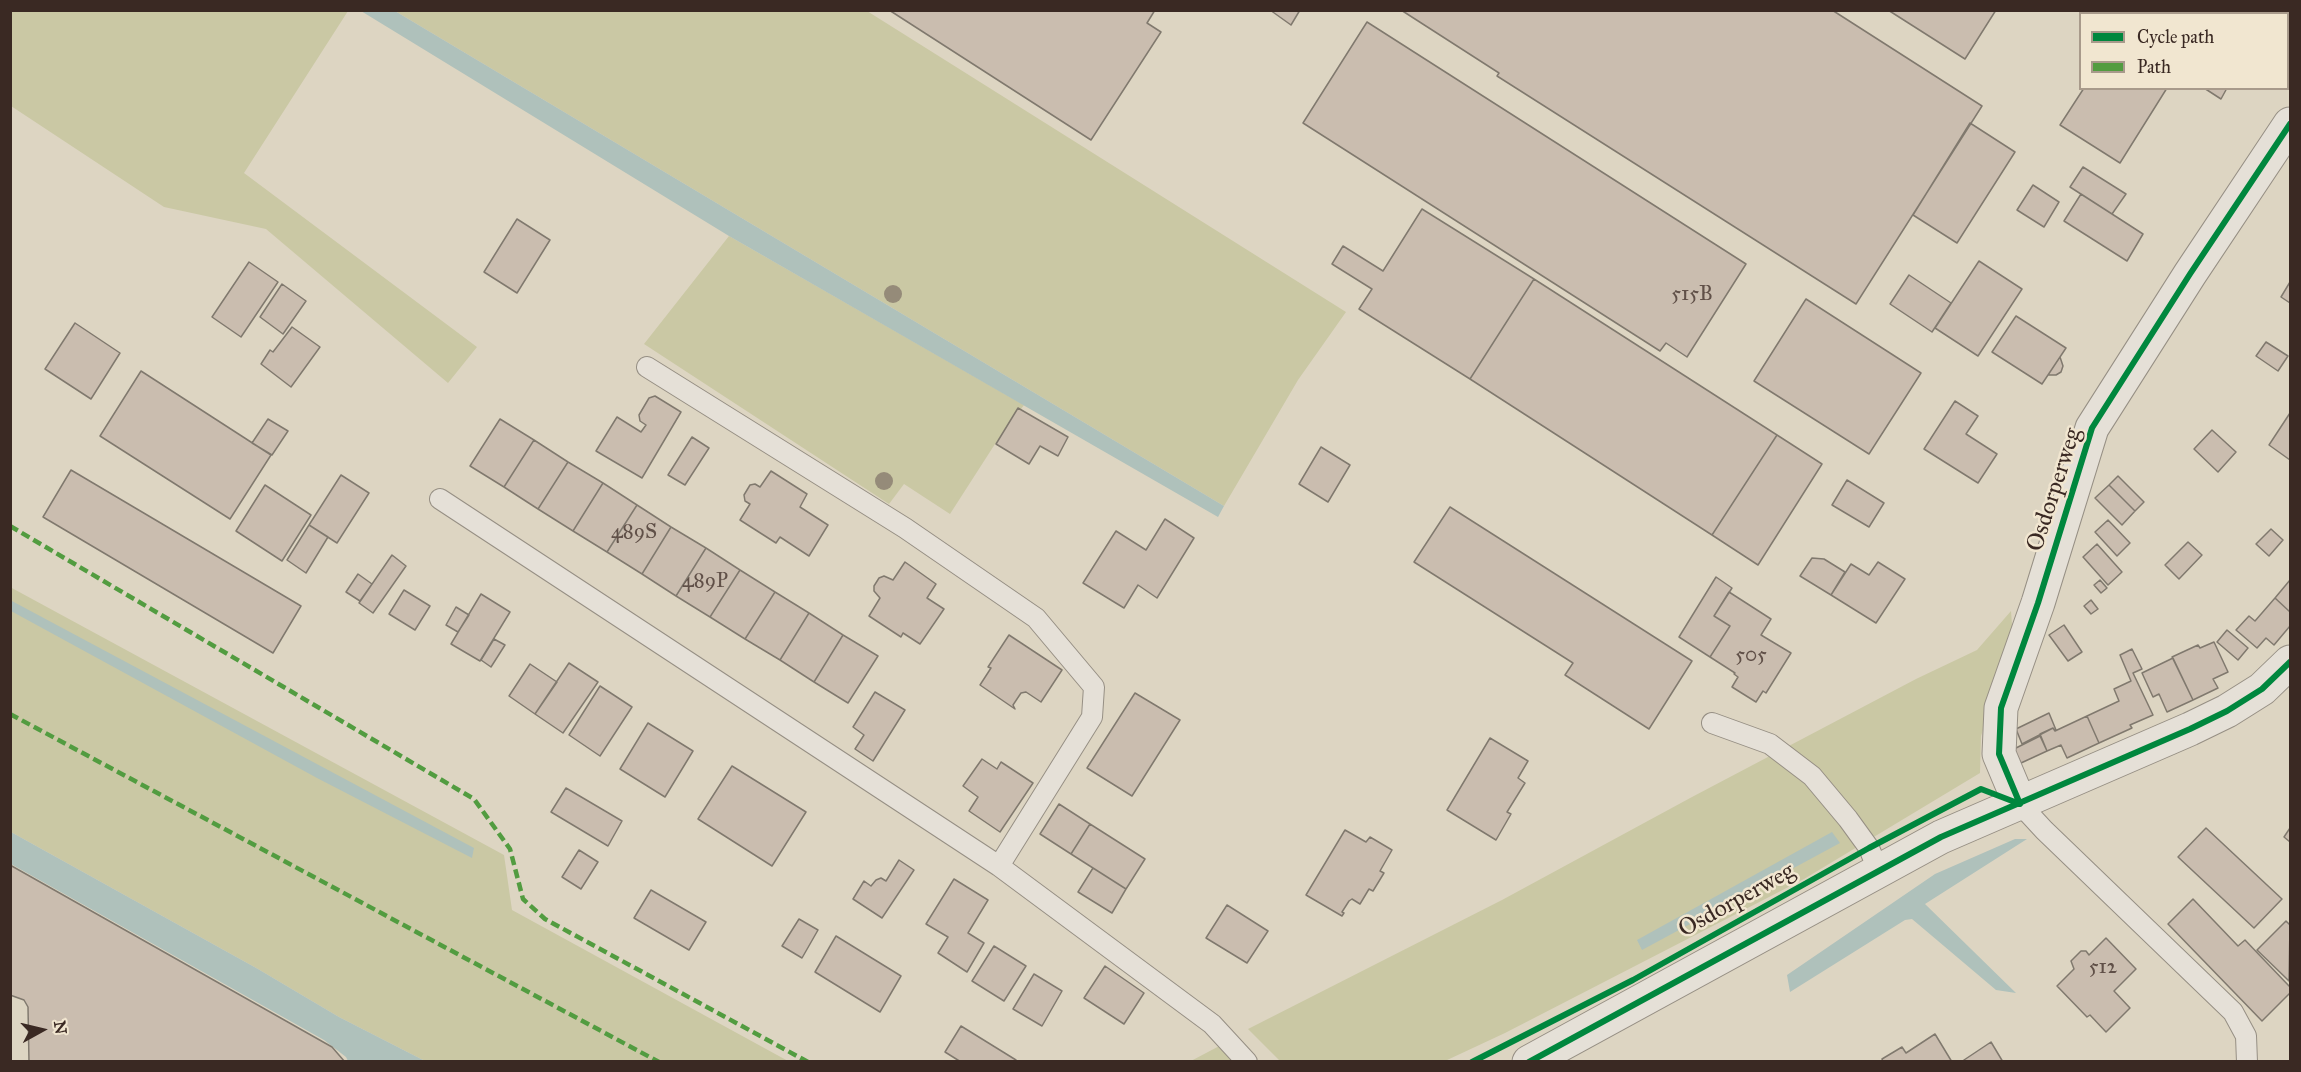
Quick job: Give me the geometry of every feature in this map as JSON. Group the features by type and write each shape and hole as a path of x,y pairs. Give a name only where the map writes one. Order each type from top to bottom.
{"street":[{"name":"Osdorperweg","path":"2020,804 1999,754 2001,708 2038,603 2092,428 2190,274 2290,124"},
{"name":"Osdorperweg","path":"1529,1062 1878,870 1968,824 2020,804 2227,711 2262,689 2290,662"}],"lane":[{"path":"647,367 905,528 1036,618 1094,687 1092,717 999,866"},
{"path":"440,499 999,866 1212,1024 1248,1062"},
{"path":"1712,723 1770,744 1812,776 1862,838 1878,870"},
{"path":"2020,804 2044,830 2233,1012 2246,1036 2247,1062"}],"shaded area":[{"path":"10,11 348,11 244,173 477,347 448,383 266,229 164,207 11,106"},
{"path":"361,11 395,11 1224,506 1218,517 729,236"},
{"path":"395,11 867,11 1346,312 1298,380 1224,506"},
{"path":"729,236 1024,405 995,444 950,514 904,484 889,504 644,344"},
{"path":"10,587 504,855 512,910 788,1061 425,1061 339,1017 258,969 11,832"},
{"path":"10,600 474,848 472,858 317,778 11,611"},
{"path":"2011,611 2013,639 1981,736 1980,773 1804,879 1505,1033 1445,1061 1280,1061 1248,1029 1502,900 1916,679 1977,650"},
{"path":"11,832 258,969 339,1017 425,1061 348,1061 324,1040 11,864"},
{"path":"1832,832 1840,843 1642,950 1637,940"},
{"path":"2015,839 2027,839 1925,904 2016,993 1996,990 1912,919 1905,920 1790,992 1787,975 1935,874"},
{"path":"1225,1043 1241,1062 1189,1062"}],"building":[{"path":"889,10 1155,10 1147,23 1161,32 1091,140"},
{"path":"1270,10 1300,10 1291,25"},
{"path":"1401,10 1832,10 1982,106 1856,304 1497,76 1499,73"},
{"path":"1888,10 1996,10 1965,59"},
{"path":"2133,10 2193,10 2192,12 2132,12"},
{"path":"1367,22 1746,264 1687,357 1666,343 1660,351 1303,123"},
{"path":"2083,90 2166,90 2120,163 2060,125"},
{"path":"2207,90 2226,90 2221,99"},
{"path":"1970,123 2015,152 1957,243 1913,215"},
{"path":"2083,167 2126,194 2112,214 2070,187"},
{"path":"2033,185 2059,202 2044,227 2017,210"},
{"path":"2081,194 2143,234 2127,261 2064,221"},
{"path":"1422,209 1534,279 1470,379 1359,309 1372,289 1332,264 1343,246 1383,271"},
{"path":"517,219 550,240 517,293 484,272"},
{"path":"1979,261 2022,289 1978,356 1935,328"},
{"path":"249,262 278,282 241,337 212,317"},
{"path":"1909,275 1951,303 1932,332 1890,304"},
{"path":"1534,279 1777,435 1712,535 1470,379"},
{"path":"2290,282 2290,303 2281,297"},
{"path":"282,284 306,301 283,334 260,317"},
{"path":"1806,299 1921,373 1869,454 1754,381"},
{"path":"2016,316 2066,348 2042,384 1992,352"},
{"path":"75,323 120,353 91,399 45,369"},
{"path":"292,327 320,347 291,387 261,364 270,350 273,352"},
{"path":"2266,342 2288,356 2278,371 2256,356"},
{"path":"2060,357 2063,366 2061,372 2048,375"},
{"path":"141,371 271,455 230,519 100,436"},
{"path":"655,396 681,412 642,478 596,451 617,417 641,432 646,425 640,421 639,415 649,398"},
{"path":"1955,401 1978,416 1966,434 1997,454 1978,483 1924,449"},
{"path":"1018,408 1068,437 1058,456 1040,446 1029,464 996,444"},
{"path":"2290,413 2290,460 2269,445"},
{"path":"268,419 288,431 272,455 252,443"},
{"path":"500,419 534,440 504,487 470,466"},
{"path":"2212,430 2236,452 2218,472 2194,449"},
{"path":"1777,435 1822,464 1758,565 1712,535"},
{"path":"692,437 709,448 685,485 668,475"},
{"path":"534,440 568,462 538,509 504,487"},
{"path":"1321,447 1350,465 1328,502 1299,484"},
{"path":"568,462 603,483 573,531 538,509"},
{"path":"71,470 301,606 273,653 43,517"},
{"path":"771,471 807,494 800,507 828,525 809,556 780,537 776,543 740,520 750,504 745,501 744,495 750,485 755,484 760,487"},
{"path":"341,475 369,493 337,543 309,525"},
{"path":"2118,476 2144,502 2135,511 2109,485"},
{"path":"1847,480 1884,503 1869,527 1832,505"},
{"path":"603,483 637,505 607,552 573,531"},
{"path":"265,485 311,515 282,561 236,531"},
{"path":"2109,485 2135,511 2122,525 2095,498"},
{"path":"637,505 671,527 642,574 607,552"},
{"path":"1450,507 1692,661 1649,729 1565,675 1573,663 1414,562"},
{"path":"1165,519 1194,538 1157,598 1138,585 1124,608 1083,583 1116,531 1146,550"},
{"path":"2108,520 2130,543 2117,556 2095,532"},
{"path":"309,525 328,537 306,573 287,560"},
{"path":"671,527 706,548 676,596 642,574"},
{"path":"2271,529 2283,540 2269,556 2256,544"},
{"path":"2188,542 2202,555 2179,579 2165,565"},
{"path":"2097,544 2122,572 2108,585 2083,557"},
{"path":"706,548 740,570 710,617 676,596"},
{"path":"392,555 406,566 373,613 359,603"},
{"path":"1812,558 1824,559 1845,572 1831,595 1800,576"},
{"path":"905,562 936,584 927,598 944,609 920,644 903,633 901,637 869,616 880,598 874,591 879,578 884,576 893,580"},
{"path":"1878,562 1905,579 1876,623 1831,595 1851,564 1869,575"},
{"path":"740,570 775,592 745,639 710,617"},
{"path":"358,574 372,584 360,601 346,592"},
{"path":"1716,577 1732,588 1714,616 1730,626 1710,657 1679,637"},
{"path":"2100,580 2107,588 2101,593 2094,585"},
{"path":"2290,580 2290,612 2275,598"},
{"path":"404,590 430,606 415,630 389,614"},
{"path":"775,592 809,613 780,660 745,639"},
{"path":"1729,592 1771,619 1761,635 1791,653 1766,693 1763,691 1756,702 1732,687 1738,677 1710,657 1730,626 1714,616"},
{"path":"481,594 510,612 480,661 451,644"},
{"path":"2275,598 2290,612 2290,626 2274,645 2266,638 2257,648 2236,630 2249,616 2255,621"},
{"path":"2091,600 2098,609 2091,614 2084,606"},
{"path":"456,607 469,615 458,632 446,625"},
{"path":"809,613 843,635 814,682 780,660"},
{"path":"2064,625 2082,652 2068,661 2049,635"},
{"path":"2227,630 2248,648 2238,660 2217,642"},
{"path":"843,635 878,656 848,703 814,682"},
{"path":"1009,635 1062,670 1041,702 1026,692 1021,693 1013,705 1015,709 980,685 991,668 988,667"},
{"path":"494,639 505,645 491,667 481,660"},
{"path":"2214,642 2228,672 2213,679 2218,688 2193,700 2172,657 2198,645 2200,648"},
{"path":"2132,649 2142,669 2133,673 2153,715 2130,725 2132,728 2099,743 2087,716 2119,701 2114,689 2131,681 2120,655"},
{"path":"2173,658 2193,700 2167,712 2159,694 2153,697 2142,673"},
{"path":"569,663 598,682 563,733 535,714"},
{"path":"530,664 557,682 535,714 509,696"},
{"path":"600,686 632,707 600,756 569,735"},
{"path":"875,692 905,710 873,761 855,749 864,735 853,727"},
{"path":"1135,693 1180,720 1132,796 1087,768"},
{"path":"2049,713 2056,730 2053,728 2022,744 2016,729"},
{"path":"2087,716 2099,743 2067,758 2061,745 2047,751 2040,734 2053,728 2055,731"},
{"path":"648,723 693,751 665,797 620,769"},
{"path":"2040,736 2047,751 2021,763 2014,749"},
{"path":"1490,738 1528,761 1518,778 1525,783 1507,812 1511,814 1496,840 1447,810"},
{"path":"982,759 997,769 1001,762 1033,783 1000,832 969,811 978,797 963,786"},
{"path":"732,766 806,812 772,866 698,819"},
{"path":"566,788 622,821 608,846 551,812"},
{"path":"1059,804 1090,824 1071,854 1040,834"},
{"path":"1090,824 1145,859 1126,889 1071,854"},
{"path":"2206,828 2282,899 2254,928 2178,857"},
{"path":"2290,828 2290,842 2284,837"},
{"path":"1345,830 1366,842 1370,837 1392,850 1380,871 1384,873 1373,891 1369,889 1360,904 1352,899 1349,901 1342,916 1306,895"},
{"path":"579,850 598,862 581,889 562,877"},
{"path":"899,860 914,870 882,918 853,899 864,881 871,886 881,878 886,881"},
{"path":"10,865 332,1047 345,1062 29,1062 28,1007 24,1000 10,995"},
{"path":"1093,868 1126,889 1112,913 1078,892"},
{"path":"954,879 988,900 968,933 984,943 967,972 938,953 948,937 926,924"},
{"path":"651,890 706,922 689,950 634,918"},
{"path":"2193,899 2238,946 2245,940 2290,987 2290,993 2262,1021 2168,924"},
{"path":"1227,905 1268,931 1247,963 1206,938"},
{"path":"799,919 818,930 802,958 782,946"},
{"path":"2286,921 2290,925 2289,981 2257,950"},
{"path":"836,936 901,976 880,1012 815,972"},
{"path":"2106,938 2136,969 2114,991 2130,1008 2106,1032 2090,1015 2087,1017 2057,986 2074,969 2071,961 2081,951 2086,951 2089,955"},
{"path":"994,946 1026,966 1004,1001 972,981"},
{"path":"1105,966 1144,993 1124,1024 1084,998"},
{"path":"1034,974 1062,991 1042,1026 1013,1009"},
{"path":"961,1026 1016,1062 961,1062 945,1052"},
{"path":"1935,1034 1952,1062 1883,1062 1882,1059 1902,1047 1906,1053"},
{"path":"1991,1042 2003,1062 1961,1062"}],"marked path":[{"path":"10,526 474,799 510,849 523,899 545,919 808,1062"},
{"path":"10,714 659,1062"}],"cycle path":[{"path":"2020,804 1999,754 2001,708 2038,603 2092,428 2190,274 2290,124"},
{"path":"1529,1062 1941,837 2227,711 2262,689 2290,662"},
{"path":"1472,1062 1633,980 1869,848 1981,789 2020,804"}]}
